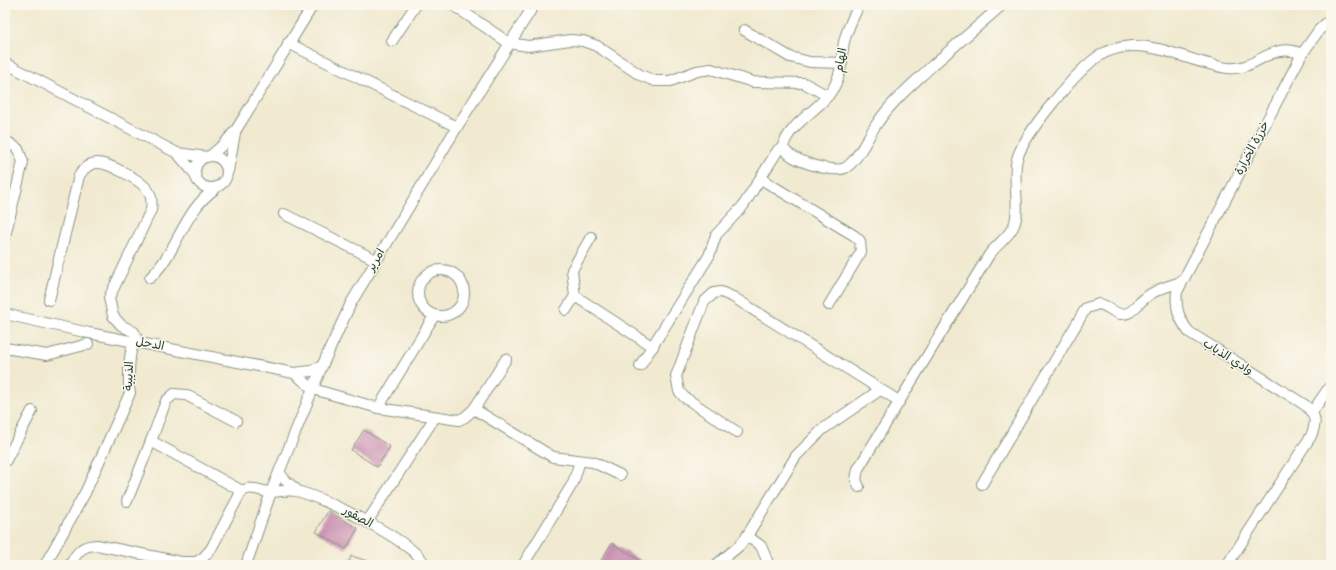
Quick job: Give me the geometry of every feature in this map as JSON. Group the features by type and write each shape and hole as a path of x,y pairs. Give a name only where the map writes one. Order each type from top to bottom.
{"street":[{"path":"192,211 198,163 224,144 236,130 288,43 313,5"},
{"path":"392,41 416,5"},
{"path":"453,5 510,43 528,46 570,40 583,40 596,46 640,75 655,81 670,81 697,71 711,69 722,71 753,82 804,83 828,96"},
{"name":"امرير","path":"271,492 322,366 351,303 457,127 534,5"},
{"name":"الهام","path":"640,366 709,256 719,230 743,206 778,150 783,148 785,142 798,124 828,96 837,80 842,63 846,34 859,5"},
{"path":"783,148 791,155 823,168 837,170 849,165 894,102 1002,5"},
{"name":"خرزة الخرارة","path":"1180,282 1302,54 1319,30 1330,25"},
{"path":"744,30 790,57 810,62 842,63"},
{"path":"288,43 457,127"},
{"path":"859,487 856,480 856,472 989,255 1015,224 1015,168 1024,141 1035,125 1075,78 1094,59 1112,50 1129,46 1150,48 1228,68 1245,66 1258,61 1270,53 1282,50 1289,50 1302,54"},
{"path":"5,63 176,153 208,156 220,159 224,162 228,172"},
{"path":"150,278 165,261 192,211 203,198 223,183 228,172 236,130"},
{"path":"5,140 18,149 23,162 5,236"},
{"path":"176,153 206,187 216,188"},
{"path":"49,300 79,176 82,171 92,164 103,164 109,166 144,185 150,192 152,201 150,214 109,298 113,316 122,325 134,332 136,336 135,341"},
{"path":"761,179 855,236 860,241 861,252 829,305"},
{"path":"284,214 376,260"},
{"path":"566,310 575,296 572,270 591,237"},
{"path":"442,269 455,273 464,283 465,297 460,309 448,316 434,316 423,308 418,296 420,282 429,272 442,269"},
{"path":"982,484 1086,308 1099,304 1118,313 1126,314 1133,310 1143,299 1152,293 1180,282"},
{"name":"وادي الذياب","path":"1180,282 1177,292 1178,313 1182,323 1189,332 1297,400 1312,412"},
{"path":"737,432 684,397 676,384 678,369 704,302 714,293 721,292 733,297 899,401"},
{"path":"575,296 653,347"},
{"name":"الدحل","path":"5,314 89,333 294,373"},
{"path":"378,408 434,316"},
{"name":"الذيبية","path":"45,565 85,494 130,393 128,383 130,373 130,354 135,341"},
{"path":"5,348 47,355 88,344"},
{"path":"294,373 313,389 378,408 459,420 474,409 506,359"},
{"path":"294,373 311,371 322,366"},
{"path":"1227,565 1311,436 1316,420 1312,412 1331,385"},
{"path":"716,565 739,546 747,536 796,456 823,429 880,390"},
{"path":"127,501 166,401 174,394 186,395 236,421"},
{"path":"474,409 553,457 593,462 620,475"},
{"path":"5,462 32,411"},
{"path":"367,522 435,417"},
{"path":"70,565 79,550 92,545 181,562 196,562 203,558 211,549 242,491 151,441"},
{"path":"523,565 573,483 580,461"},
{"name":"الصقور","path":"280,472 298,491 336,506 367,522 414,552 425,565"},
{"name":"الصقور","path":"242,491 250,488 271,492 298,491"},
{"path":"246,565 271,492"},
{"path":"747,536 761,546 769,565"},
{"path":"414,552 416,565"}],"building":[{"path":"364,430 390,447 377,467 351,450"},
{"path":"328,511 358,528 346,549 316,532"},
{"path":"612,543 648,565 598,565"},
{"path":"351,556 375,563 374,565 348,565"}]}
